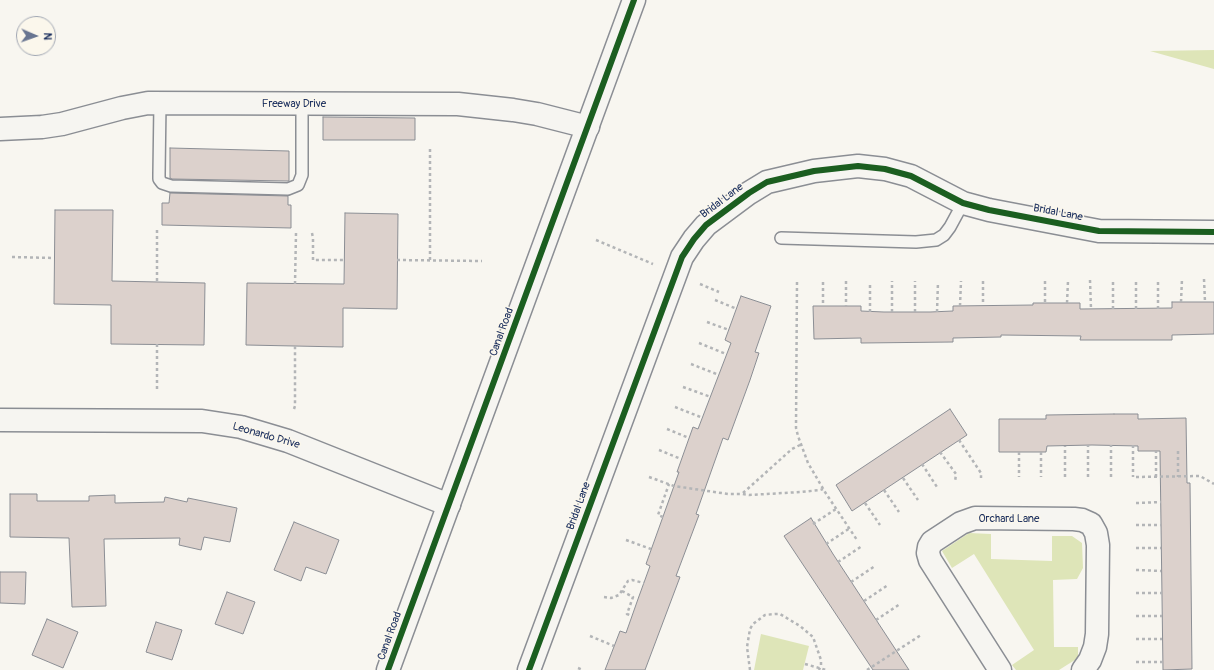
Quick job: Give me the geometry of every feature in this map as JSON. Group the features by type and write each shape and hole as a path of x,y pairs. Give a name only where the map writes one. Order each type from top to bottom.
{"street":[{"name":"Canal Road","path":"388,670 634,0"},
{"name":"Freeway Drive","path":"0,129 42,127 62,124 122,108 148,103 458,104 537,114 588,127"},
{"name":"Bridal Lane","path":"529,670 682,257 706,225 749,192 767,182 814,171 858,166 885,169 911,176 963,203 989,210 1099,231 1214,232"},
{"name":"Leonardo Drive","path":"0,420 202,421 241,427 288,440 449,505"},
{"name":"Orchard Lane","path":"1000,670 930,560 928,553 932,542 961,523 975,518 1074,519 1092,524 1096,533 1098,545 1097,634 1095,647 1090,660 1083,670"}],"lane":[{"path":"160,103 159,179 166,186 288,189 298,185 302,175 302,104"},
{"path":"781,238 916,242 936,240 944,235 950,227 963,203"}],"path":[{"path":"430,147 430,260"},
{"path":"157,230 157,282"},
{"path":"295,284 296,233"},
{"path":"312,233 313,260 344,260"},
{"path":"596,240 660,267"},
{"path":"12,257 54,258"},
{"path":"397,260 482,261"},
{"path":"1181,302 1182,279"},
{"path":"1204,279 1205,302"},
{"path":"1090,280 1091,309"},
{"path":"1113,280 1113,309"},
{"path":"1136,280 1136,309"},
{"path":"1158,280 1158,309"},
{"path":"892,281 892,312"},
{"path":"960,306 961,281"},
{"path":"983,281 983,305"},
{"path":"1045,281 1045,303"},
{"path":"1067,303 1068,281"},
{"path":"797,282 796,428 800,445 808,464 857,540"},
{"path":"823,282 823,306"},
{"path":"846,282 846,306"},
{"path":"870,282 870,312"},
{"path":"915,282 915,312"},
{"path":"937,312 938,282"},
{"path":"698,283 719,292"},
{"path":"715,300 737,309"},
{"path":"707,322 729,330"},
{"path":"157,344 157,389"},
{"path":"699,344 726,354"},
{"path":"294,409 295,346"},
{"path":"692,364 719,375"},
{"path":"683,386 711,397"},
{"path":"675,407 703,418"},
{"path":"667,429 689,438"},
{"path":"959,440 981,473 981,478"},
{"path":"742,494 792,449 800,445"},
{"path":"1088,445 1088,477"},
{"path":"1111,445 1111,477"},
{"path":"1133,445 1135,477 1200,476 1214,484"},
{"path":"1064,477 1065,446"},
{"path":"659,450 681,459"},
{"path":"1156,451 1156,477"},
{"path":"1178,451 1178,477"},
{"path":"940,452 956,474 956,482"},
{"path":"1019,452 1019,477"},
{"path":"1041,452 1041,477"},
{"path":"922,464 937,487"},
{"path":"649,477 669,484 728,494 749,495 800,492 820,490 823,488"},
{"path":"902,478 918,500"},
{"path":"664,517 658,515 669,484"},
{"path":"884,490 899,512"},
{"path":"1136,502 1160,502"},
{"path":"865,503 880,525"},
{"path":"813,524 836,509"},
{"path":"1136,525 1161,524"},
{"path":"826,544 850,528"},
{"path":"626,540 651,549"},
{"path":"838,562 862,546"},
{"path":"1136,548 1161,548"},
{"path":"851,582 875,566"},
{"path":"1136,570 1161,570"},
{"path":"604,597 611,598 619,595 628,581 632,580 644,584"},
{"path":"864,601 888,585"},
{"path":"622,591 633,597 627,614 632,616"},
{"path":"1136,593 1162,593"},
{"path":"876,620 900,604"},
{"path":"750,670 747,647 750,629 757,620 770,614 780,614 800,626 813,637 821,660 820,669"},
{"path":"1136,616 1162,616"},
{"path":"867,670 921,635"},
{"path":"590,636 614,646"},
{"path":"1136,639 1162,639"},
{"path":"1136,662 1162,662"},
{"path":"805,664 826,670"},
{"path":"578,668 583,670"}],"green space":[{"path":"1214,50 1214,69 1150,51"},
{"path":"969,533 991,534 991,559 1052,561 1052,536 1072,536 1082,543 1083,568 1077,579 1053,580 1054,647 1078,647 1078,658 1059,670 1016,670 1012,665 1034,650 974,554 952,568 942,551"},
{"path":"761,634 809,646 803,670 754,670"}],"building":[{"path":"323,117 415,118 415,140 323,140"},
{"path":"170,148 289,151 289,181 172,179 170,178"},
{"path":"170,193 288,196 288,205 291,205 291,228 162,225 162,203 169,203"},
{"path":"55,210 113,210 112,281 205,283 204,345 111,344 111,305 54,304"},
{"path":"345,213 398,214 397,309 343,308 343,347 246,345 247,283 344,284"},
{"path":"741,296 771,306 755,352 759,353 750,380 728,440 723,438 696,514 699,515 676,576 680,577 645,670 605,670 620,631 626,633 650,566 646,564 679,472 677,472 693,427 698,429 731,343 725,340"},
{"path":"1172,302 1214,302 1214,334 1172,335 1172,340 1080,340 1081,336 1001,335 1001,337 953,338 953,342 861,343 861,338 814,339 813,306 861,306 861,311 930,312 953,311 953,306 1033,305 1033,303 1080,303 1080,309 1172,308"},
{"path":"950,409 967,435 852,511 836,485"},
{"path":"1138,414 1138,419 1186,418 1187,483 1190,483 1192,669 1163,670 1160,451 1138,451 1138,446 1092,445 1047,446 1046,452 999,452 999,419 1046,419 1046,415"},
{"path":"10,494 37,494 37,501 89,501 89,496 115,495 115,503 164,502 165,497 187,502 188,498 237,508 230,542 204,537 201,550 179,545 180,538 104,539 106,606 72,607 69,538 10,537"},
{"path":"811,518 909,670 873,670 784,536"},
{"path":"294,522 339,540 326,574 306,567 301,581 274,570"},
{"path":"0,572 26,572 25,604 0,603"},
{"path":"227,592 255,602 243,634 215,624"},
{"path":"47,619 78,632 63,668 32,655"},
{"path":"156,622 182,630 172,660 146,652"}],"cycle path":[{"path":"388,670 634,0"},
{"path":"529,670 682,257 706,225 749,193 767,182 814,171 858,166 885,169 911,176 963,203 989,210 1099,231 1214,232"}]}
